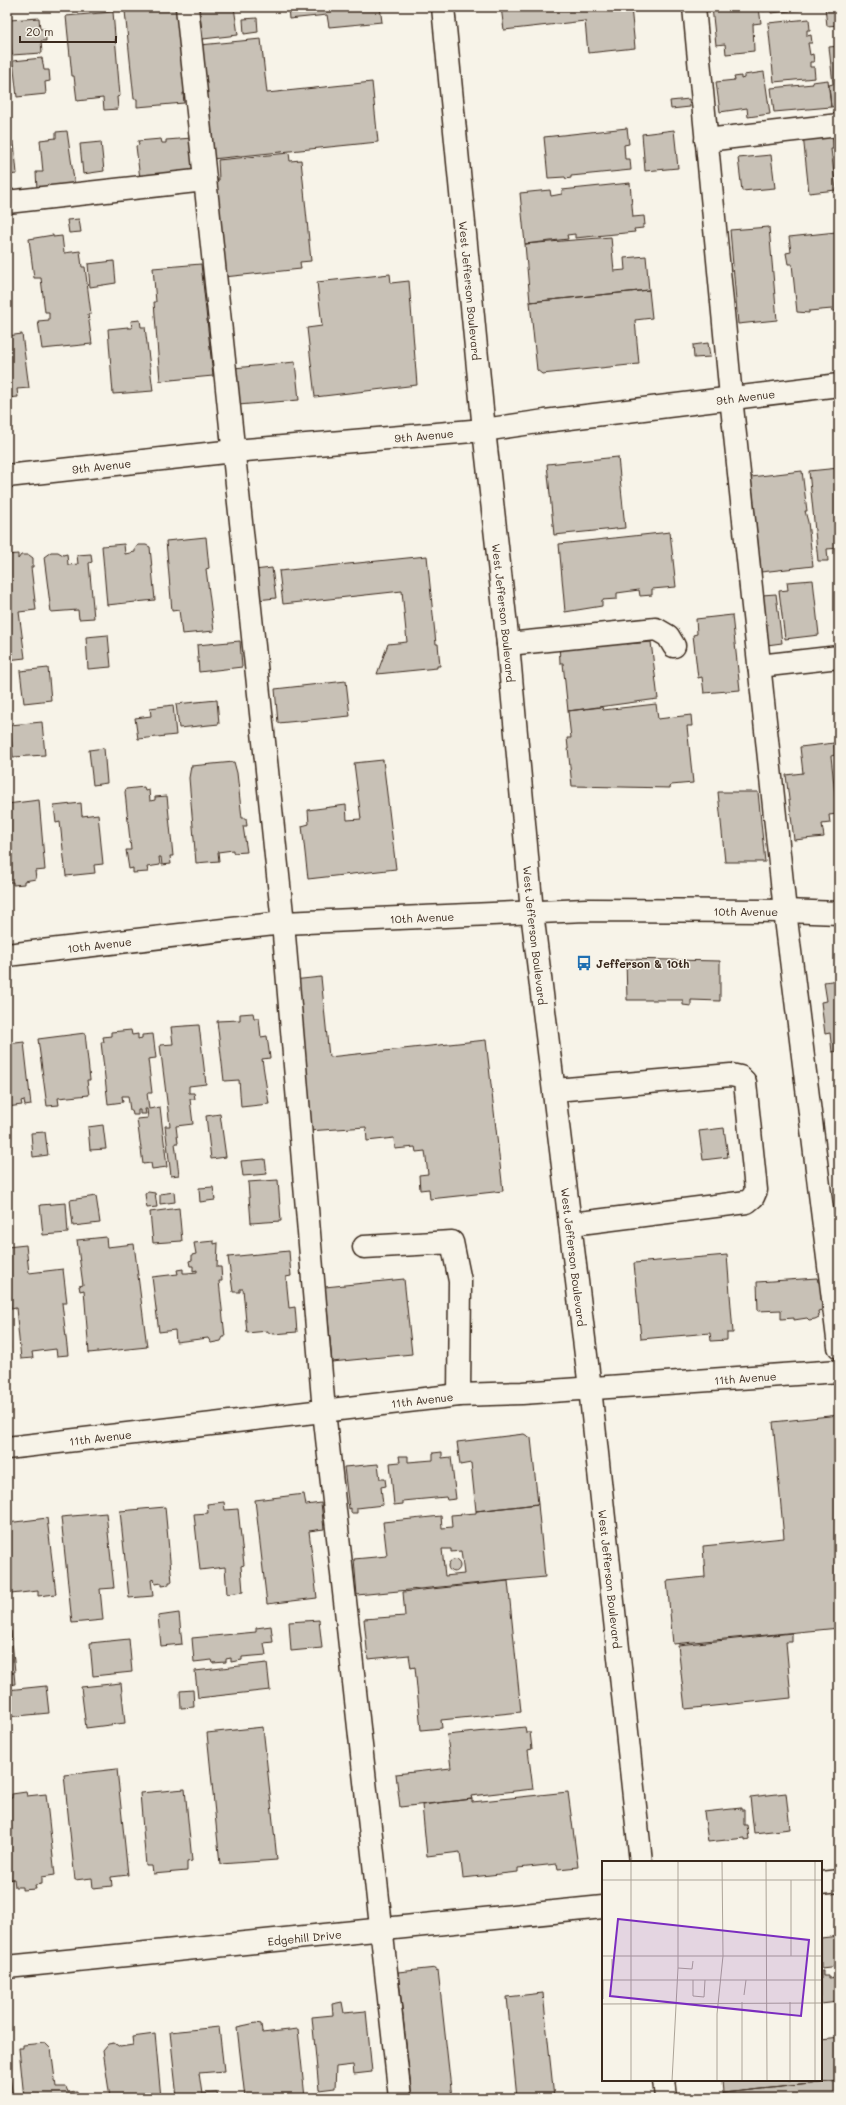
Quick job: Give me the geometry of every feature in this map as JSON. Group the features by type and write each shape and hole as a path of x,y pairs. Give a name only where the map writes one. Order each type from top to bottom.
{"street":[{"path":"187,7 283,923 324,1411 400,2098"},
{"name":"West Jefferson Boulevard","path":"443,7 484,430 508,644 532,912 572,1224 641,1861"},
{"path":"694,7 731,397 785,910 839,1347"},
{"path":"706,140 839,125"},
{"path":"7,202 205,180"},
{"name":"9th Avenue","path":"7,476 234,451 484,430 731,397 839,385"},
{"path":"508,644 656,628 668,636 674,646"},
{"path":"759,666 839,657"},
{"name":"10th Avenue","path":"7,955 283,923 586,910 785,910 839,913"},
{"path":"555,1090 731,1075 740,1077 746,1082 756,1190 753,1197 747,1202 572,1224"},
{"path":"364,1247 452,1242 460,1281 459,1395"},
{"name":"11th Avenue","path":"7,1448 459,1395 522,1393 839,1370"},
{"path":"822,1883 839,1881"},
{"name":"Edgehill Drive","path":"7,1967 602,1907"},
{"path":"664,2081 666,2098"}],"building":[{"path":"177,7 186,93 183,93 184,103 137,107 137,99 134,99 125,11"},
{"path":"199,7 234,7 238,35 203,39"},
{"path":"288,7 380,7 382,22 329,27 327,15 289,19"},
{"path":"501,7 631,7 635,48 588,53 585,21 504,30"},
{"path":"712,7 759,8 761,23 753,24 754,51 726,54 725,44 716,45"},
{"path":"763,7 799,7 800,10 771,13 771,10 763,11"},
{"path":"825,7 839,7 839,25 827,26"},
{"path":"113,12 120,96 117,97 118,109 104,110 103,98 77,101 74,76 72,76 66,16"},
{"path":"39,18 40,29 45,29 46,41 41,41 42,53 12,55 9,20"},
{"path":"257,18 258,32 244,34 243,19"},
{"path":"809,19 810,30 807,30 807,36 811,35 812,43 808,43 810,55 813,54 814,62 810,62 810,67 814,67 815,78 774,82 768,23"},
{"path":"261,39 267,93 372,82 378,142 212,159 200,45"},
{"path":"839,46 839,106 831,107 829,85 833,84 829,47"},
{"path":"42,58 44,70 49,70 50,81 45,82 46,94 17,97 13,61"},
{"path":"764,72 770,114 748,117 747,108 720,112 716,82 735,80 734,77 741,76 741,79 744,78 744,75"},
{"path":"828,80 831,107 774,112 771,88 813,84 812,82"},
{"path":"689,99 690,107 671,109 670,101"},
{"path":"627,128 629,144 624,145 625,159 630,159 631,170 571,176 571,178 566,179 565,177 548,178 544,137"},
{"path":"674,130 678,168 645,171 642,134"},
{"path":"67,131 75,187 37,189 36,172 43,172 40,140 56,138 56,132"},
{"path":"832,132 833,149 831,149 836,190 809,193 803,135"},
{"path":"7,135 8,142 14,142 17,174 7,175"},
{"path":"192,138 196,174 140,179 136,146 139,145 138,141 161,139 162,143 166,143 166,140"},
{"path":"101,142 104,171 83,174 80,144"},
{"path":"289,153 290,161 301,160 311,261 300,262 301,269 224,277 214,181 219,180 218,160"},
{"path":"771,155 775,188 742,191 738,158"},
{"path":"630,183 633,217 644,216 645,225 643,225 643,228 634,229 635,232 575,238 575,234 567,235 568,239 525,244 520,193 550,190 551,196 562,194 562,190"},
{"path":"79,219 81,232 69,233 67,220"},
{"path":"769,227 777,320 738,324 730,230"},
{"path":"836,232 839,247 839,311 832,311 832,309 809,311 809,313 797,312 792,264 788,264 786,253 791,252 789,237"},
{"path":"53,235 53,237 62,236 64,253 80,251 82,267 85,267 91,314 88,314 92,344 42,349 38,321 49,320 49,312 45,312 41,278 34,278 29,239"},
{"path":"611,237 614,271 625,270 624,258 646,256 649,290 530,302 525,244"},
{"path":"114,261 116,283 90,287 88,264"},
{"path":"201,264 213,376 160,381 153,268"},
{"path":"390,274 391,283 409,281 417,385 315,397 307,328 322,326 317,282"},
{"path":"649,290 652,318 635,320 639,364 542,374 537,370 530,302"},
{"path":"140,320 141,327 145,327 153,391 113,394 108,329 132,328 131,321"},
{"path":"22,334 29,388 17,389 18,397 7,398 7,336"},
{"path":"708,343 710,357 694,358 693,345"},
{"path":"295,362 299,400 238,405 234,368"},
{"path":"618,457 625,528 554,535 547,464"},
{"path":"839,468 839,548 827,549 828,561 818,561 809,471"},
{"path":"802,471 807,511 805,511 808,522 813,566 761,572 751,477"},
{"path":"670,532 676,587 652,589 652,595 640,596 639,590 617,593 617,599 602,600 602,606 565,612 559,544"},
{"path":"206,537 209,568 206,569 214,631 182,634 179,610 172,611 166,541"},
{"path":"124,544 125,554 135,552 138,545 146,545 150,547 155,600 107,605 102,546"},
{"path":"51,552 58,552 63,555 67,554 68,565 78,564 77,555 91,554 92,562 89,563 94,618 79,619 78,610 51,612 44,557"},
{"path":"18,554 18,559 21,555 29,555 33,558 33,567 31,567 36,610 19,612 25,658 7,660 7,555"},
{"path":"427,556 436,644 438,644 440,666 437,666 437,668 377,674 388,644 407,642 402,591 283,604 279,571"},
{"path":"272,568 276,598 257,600 254,570"},
{"path":"813,580 819,635 785,639 779,591 788,590 787,582"},
{"path":"776,594 782,643 767,645 762,595"},
{"path":"732,615 740,690 704,693 702,677 698,678 693,635 697,634 696,619"},
{"path":"108,635 111,667 88,669 86,637"},
{"path":"627,636 627,644 651,642 658,699 568,711 563,663 560,663 559,642"},
{"path":"240,641 242,667 199,672 197,645"},
{"path":"48,668 51,700 24,703 20,671"},
{"path":"346,681 350,716 278,723 275,689"},
{"path":"217,700 219,724 179,728 176,704"},
{"path":"656,704 658,719 691,715 692,726 687,726 693,783 671,785 670,788 572,786 567,738 571,738 568,711 602,707 603,710"},
{"path":"173,705 176,735 138,739 135,718 151,716 150,708"},
{"path":"42,722 45,755 13,757 10,725"},
{"path":"834,743 835,755 831,756 837,814 829,815 830,823 822,824 824,837 794,840 786,775 803,773 800,747"},
{"path":"104,748 107,783 93,785 89,750"},
{"path":"383,760 396,869 308,879 302,826 309,824 308,810 346,805 347,820 361,819 354,763"},
{"path":"234,762 237,773 242,818 246,818 247,826 243,826 247,852 233,853 233,850 218,852 219,861 196,863 189,778 191,766"},
{"path":"144,787 145,791 149,790 150,801 155,800 155,797 167,796 173,856 170,856 171,864 162,865 161,857 159,857 160,865 147,867 148,872 133,873 133,868 129,869 126,850 131,850 125,792 126,789"},
{"path":"718,792 758,792 765,862 725,862"},
{"path":"39,800 45,870 35,871 36,879 24,881 24,884 13,885 13,882 7,882 7,804"},
{"path":"81,803 82,816 98,814 103,864 94,865 95,873 66,876 60,822 56,823 54,806"},
{"path":"626,959 720,961 720,1001 691,1000 691,1006 683,1005 683,1000 627,1000"},
{"path":"321,977 329,1057 486,1040 503,1191 430,1199 429,1189 420,1190 419,1175 428,1174 425,1151 416,1152 415,1147 395,1149 394,1138 367,1141 366,1127 308,1131 293,980"},
{"path":"839,980 839,1051 832,1052 830,1033 825,1034 821,1002 827,1001 824,982"},
{"path":"253,1013 254,1018 259,1018 261,1037 267,1036 270,1058 262,1059 269,1104 241,1107 239,1080 224,1081 217,1021 240,1020 240,1014"},
{"path":"199,1025 206,1084 189,1086 189,1093 194,1093 195,1099 190,1099 193,1124 176,1126 178,1143 175,1143 179,1175 171,1176 165,1126 170,1126 160,1045 173,1044 171,1027"},
{"path":"131,1030 132,1035 138,1034 138,1039 142,1038 142,1035 153,1034 156,1058 148,1059 152,1093 147,1093 149,1109 160,1107 167,1167 152,1169 151,1163 143,1164 137,1119 148,1118 147,1109 145,1109 146,1114 140,1114 140,1110 138,1110 138,1115 133,1115 132,1110 130,1110 128,1096 122,1096 123,1102 108,1104 101,1042 104,1042 103,1037 111,1036 111,1032"},
{"path":"85,1033 90,1080 87,1080 89,1095 58,1098 59,1105 47,1106 38,1039"},
{"path":"24,1042 31,1105 25,1106 24,1100 21,1101 22,1105 7,1107 7,1044"},
{"path":"220,1114 226,1157 211,1159 206,1116"},
{"path":"103,1125 106,1149 90,1150 88,1127"},
{"path":"724,1128 728,1157 703,1160 699,1131"},
{"path":"45,1132 48,1155 33,1157 31,1133"},
{"path":"265,1159 267,1174 243,1176 241,1161"},
{"path":"278,1180 281,1221 251,1223 248,1182"},
{"path":"213,1187 215,1200 200,1202 199,1188"},
{"path":"148,1192 155,1193 157,1207 147,1208 145,1194"},
{"path":"174,1192 175,1202 160,1204 160,1194"},
{"path":"96,1196 100,1223 73,1226 70,1200"},
{"path":"66,1203 68,1233 43,1235 40,1205"},
{"path":"179,1208 182,1241 153,1243 150,1212"},
{"path":"106,1237 107,1247 134,1244 147,1347 89,1353 84,1290 80,1291 79,1286 83,1285 77,1240"},
{"path":"214,1241 214,1244 218,1243 217,1267 221,1267 222,1281 219,1281 225,1337 223,1337 221,1341 211,1343 208,1338 176,1342 175,1330 159,1332 152,1277 178,1274 177,1270 183,1269 183,1273 197,1272 197,1270 193,1271 193,1266 190,1266 189,1261 192,1260 192,1255 196,1254 194,1243"},
{"path":"26,1245 29,1273 63,1269 67,1303 62,1303 68,1355 57,1356 56,1349 32,1352 33,1358 21,1359 16,1308 11,1309 7,1275 7,1247"},
{"path":"289,1251 291,1276 286,1277 289,1308 295,1307 297,1332 274,1334 268,1333 268,1331 247,1333 243,1289 240,1289 240,1292 233,1292 228,1257"},
{"path":"727,1255 733,1333 727,1333 727,1340 711,1341 710,1333 641,1339 634,1263"},
{"path":"817,1278 818,1282 820,1282 822,1310 818,1311 819,1317 809,1320 807,1318 794,1320 794,1318 781,1319 781,1310 758,1311 757,1282"},
{"path":"404,1279 412,1354 332,1362 325,1287"},
{"path":"7,1334 9,1334 10,1349 7,1349"},
{"path":"839,1415 839,1628 673,1644 667,1581 705,1577 703,1546 784,1538 773,1422"},
{"path":"524,1434 531,1438 538,1504 476,1511 471,1463 460,1465 457,1442"},
{"path":"442,1452 442,1458 451,1457 456,1499 447,1500 446,1497 403,1501 403,1504 394,1505 390,1463 400,1462 399,1456 408,1456 408,1462 433,1460 433,1453"},
{"path":"378,1464 380,1479 385,1479 386,1486 381,1487 383,1505 357,1508 357,1513 351,1513 351,1508 349,1509 344,1467"},
{"path":"304,1494 306,1505 321,1503 324,1529 309,1531 317,1598 267,1604 255,1500"},
{"path":"224,1502 225,1510 238,1509 244,1565 241,1566 243,1592 227,1594 225,1567 200,1570 194,1514 208,1513 207,1504"},
{"path":"538,1504 545,1577 357,1595 354,1559 387,1556 383,1522 441,1516 442,1528 452,1527 451,1515 476,1513 476,1511","holes":["442,1549 451,1549 451,1552 461,1551 464,1574 445,1576"]},
{"path":"165,1507 172,1582 169,1582 169,1585 162,1586 162,1583 155,1584 154,1579 151,1580 153,1596 129,1598 120,1511"},
{"path":"106,1513 114,1588 100,1589 103,1620 72,1623 61,1517"},
{"path":"47,1518 56,1594 38,1596 38,1591 11,1594 7,1561 7,1523"},
{"path":"454,1560 458,1562 460,1566 458,1570 454,1572 450,1570 448,1566 450,1562"},
{"path":"508,1581 521,1712 441,1720 442,1728 421,1730 415,1667 411,1668 409,1655 368,1659 364,1619 405,1616 403,1592"},
{"path":"179,1613 182,1644 161,1646 158,1616"},
{"path":"319,1620 322,1648 291,1651 289,1622"},
{"path":"271,1626 273,1642 264,1643 266,1655 242,1657 242,1660 231,1662 231,1658 226,1659 226,1662 213,1663 212,1660 194,1662 192,1638 256,1632 256,1628"},
{"path":"7,1631 11,1631 15,1672 7,1673"},
{"path":"792,1633 792,1642 786,1642 791,1698 685,1709 678,1645"},
{"path":"129,1639 132,1672 93,1676 90,1643"},
{"path":"267,1663 270,1690 198,1698 195,1671"},
{"path":"14,1673 15,1684 7,1685 7,1674"},
{"path":"121,1683 125,1723 86,1728 81,1687"},
{"path":"46,1686 49,1713 7,1717 7,1690"},
{"path":"193,1690 194,1707 181,1708 180,1691"},
{"path":"263,1727 277,1860 220,1864 207,1733"},
{"path":"525,1727 526,1732 530,1732 532,1749 528,1750 533,1789 471,1796 472,1799 400,1807 396,1774 451,1768 447,1735"},
{"path":"117,1769 128,1875 111,1877 112,1886 93,1888 92,1878 75,1880 64,1775"},
{"path":"185,1789 192,1861 187,1862 187,1871 153,1874 152,1866 146,1866 140,1793"},
{"path":"26,1792 27,1796 46,1794 55,1875 42,1877 42,1884 35,1885 36,1889 22,1890 22,1887 15,1887 14,1879 7,1880 7,1798 12,1798 12,1794"},
{"path":"568,1792 578,1867 558,1869 557,1864 518,1868 518,1872 463,1878 460,1852 427,1856 422,1805 472,1799 472,1802"},
{"path":"786,1793 790,1829 754,1833 750,1797"},
{"path":"741,1808 741,1810 744,1810 744,1825 747,1825 749,1839 745,1840 745,1838 708,1842 704,1812"},
{"path":"839,1936 839,1966 822,1968 822,1938"},
{"path":"436,1968 436,1971 438,1970 452,2098 412,2098 398,1972"},
{"path":"822,1971 823,1976 828,1976 828,1978 839,1977 839,2005 838,2002 822,2004"},
{"path":"543,1993 554,2098 517,2098 507,1997"},
{"path":"342,2002 344,2013 366,2011 372,2072 354,2074 353,2065 336,2067 335,2088 319,2090 312,2017 333,2015 332,2004"},
{"path":"256,2023 261,2024 262,2033 298,2029 305,2098 245,2098 237,2027"},
{"path":"219,2027 224,2071 199,2073 202,2094 217,2093 218,2098 177,2098 170,2032"},
{"path":"155,2034 161,2098 110,2098 103,2050 108,2044 114,2043 120,2047 133,2045 132,2037"},
{"path":"839,2038 839,2081 723,2093 722,2081 822,2081 822,2040"},
{"path":"45,2043 51,2049 56,2087 66,2087 68,2092 77,2091 78,2098 24,2098 19,2048 23,2048 23,2045"},
{"path":"7,2054 13,2098 7,2098"},
{"path":"839,2081 839,2098 724,2098 723,2093"}],"place":[{"name":"Jefferson & 10th","path":"584,963"}]}
